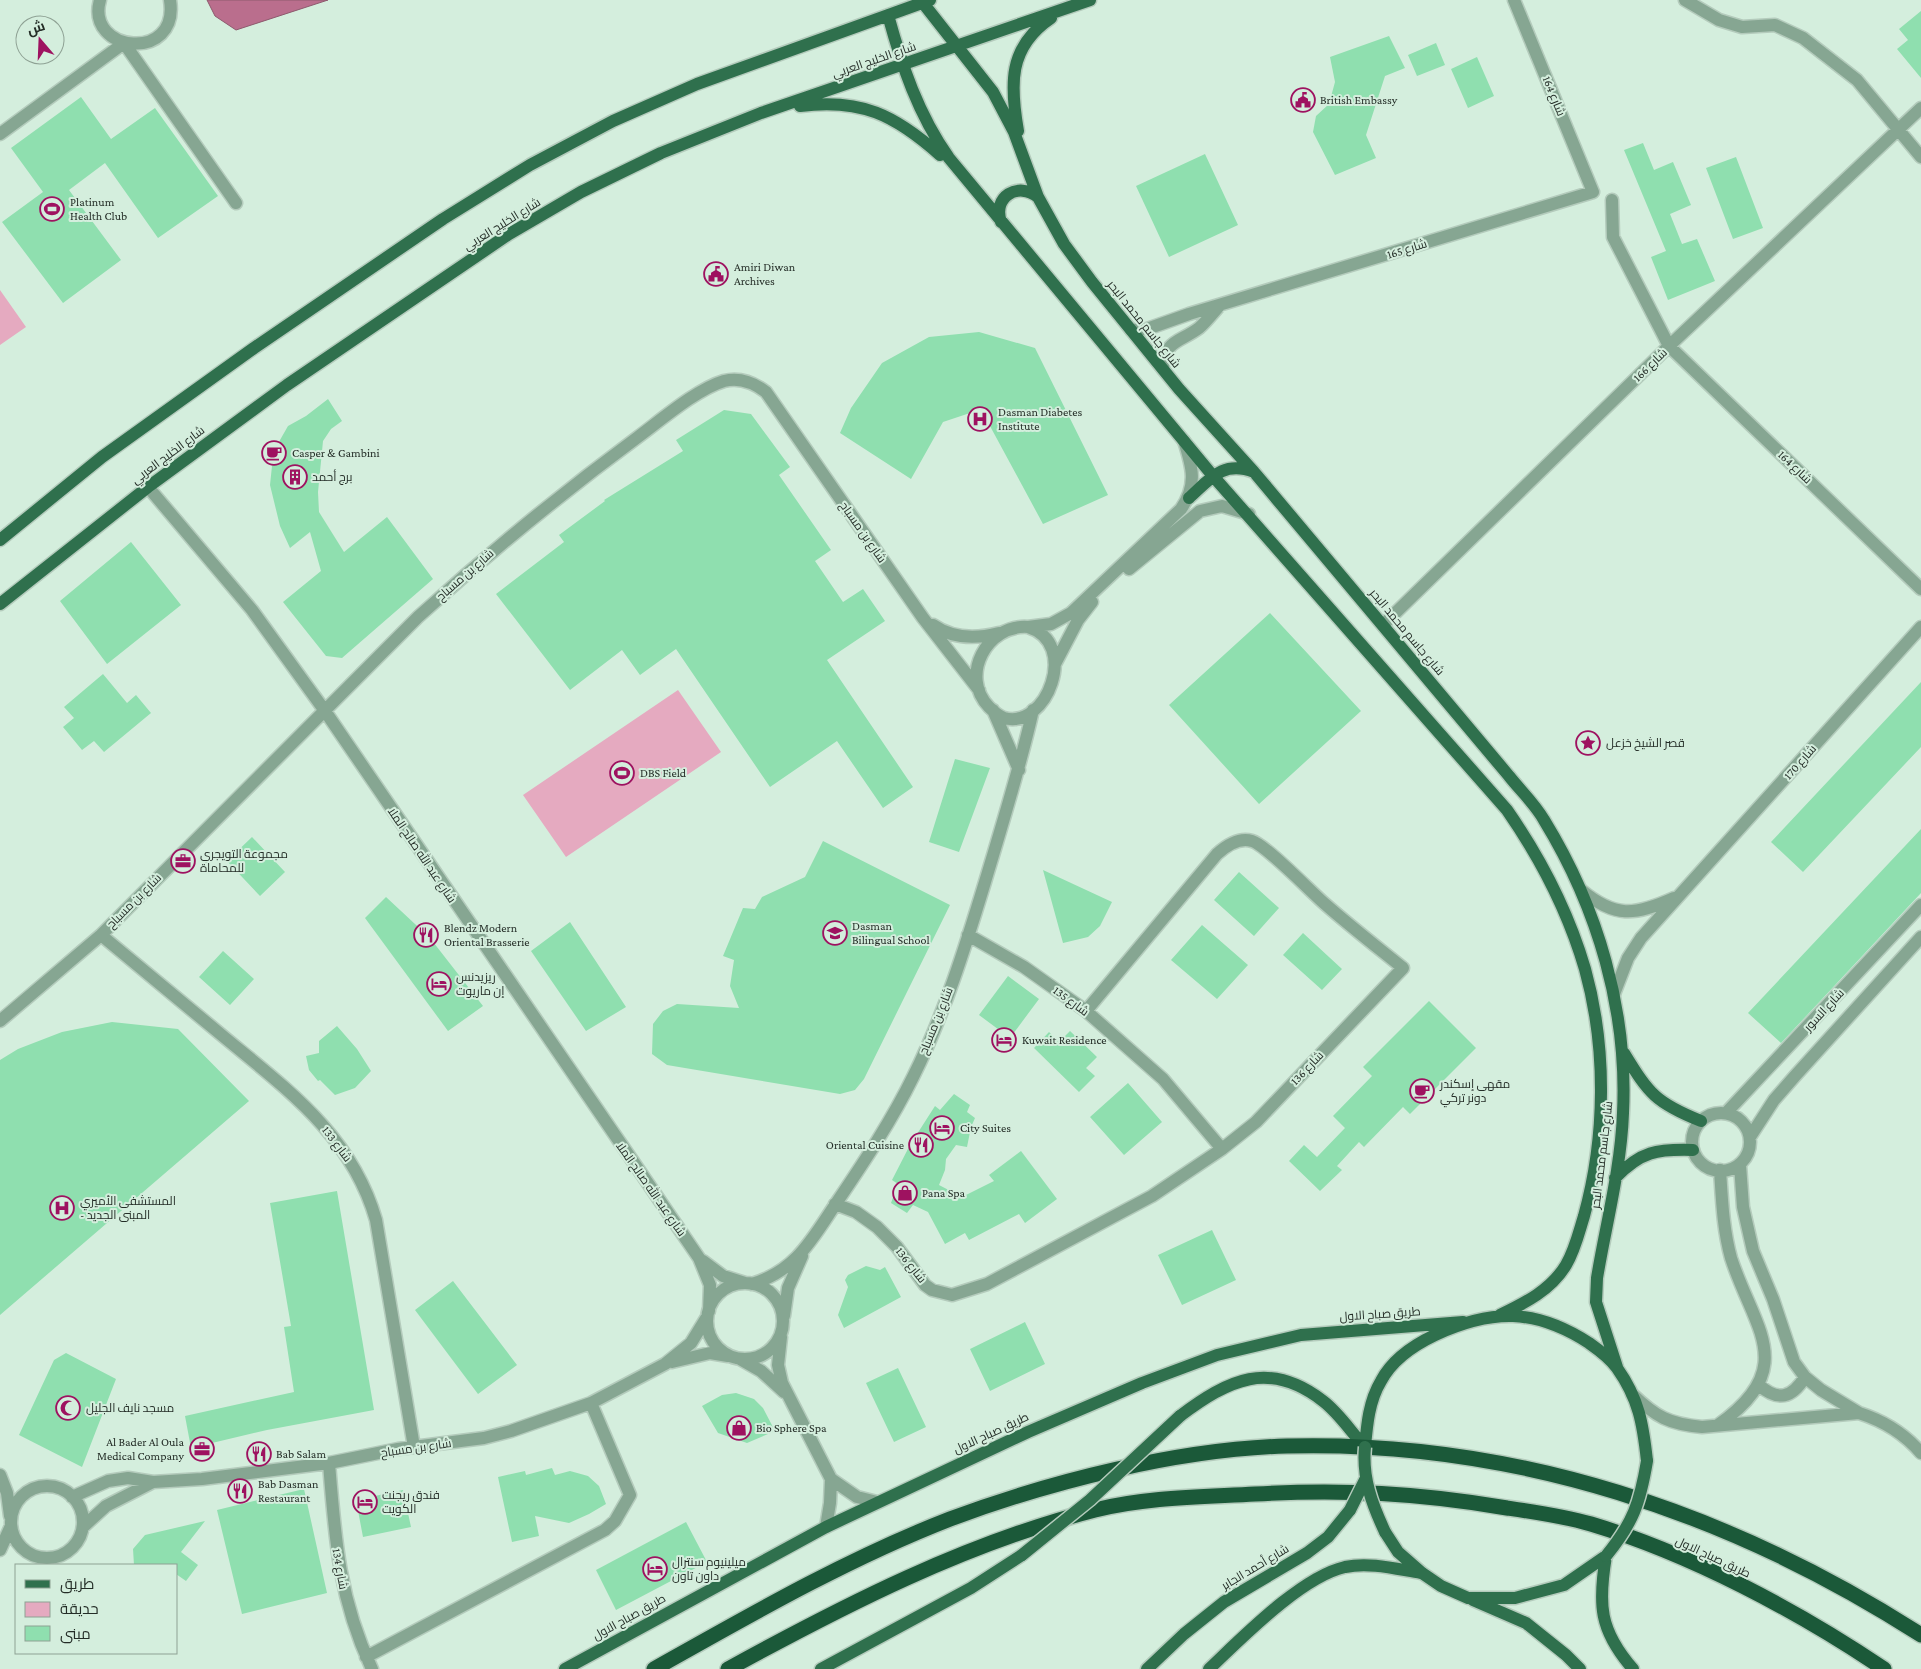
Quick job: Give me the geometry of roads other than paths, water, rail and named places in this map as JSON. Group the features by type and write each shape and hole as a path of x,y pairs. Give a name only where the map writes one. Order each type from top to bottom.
{"highway":[{"path":"654,1669 760,1610 878,1551 949,1520 1023,1494 1098,1475 1169,1460 1285,1446 1335,1447 1448,1455 1551,1473 1603,1487 1658,1504 1791,1559 1878,1607 1921,1635"},
{"name":"طريق صباح الاول","path":"728,1669 904,1580 1016,1533 1098,1509 1133,1503 1192,1497 1315,1490 1387,1492 1447,1498 1591,1524 1662,1550 1770,1600 1838,1638 1884,1669"}],"main road":[{"name":"شارع الخليج العربي","path":"0,604 148,487 351,340 509,234 624,170 761,114 1090,0"},
{"path":"0,540 140,429 339,289 443,219 530,165 613,121 697,84 926,1"},
{"name":"شارع جاسم محمد البحر","path":"926,1 1000,104 1025,158 1038,197 1064,244 1130,330 1254,472 1544,819 1581,890 1603,953 1614,994 1624,1053 1623,1114 1615,1178 1597,1278 1596,1302 1616,1367"},
{"path":"1025,158 1014,106 1013,83 1016,65 1022,48 1032,34 1065,10"},
{"name":"شارع جاسم محمد البحر","path":"888,15 902,66 910,86 932,133 962,174 1213,476 1249,514 1507,810 1546,870 1586,970 1598,1033 1600,1065 1598,1143 1590,1195 1577,1240 1566,1265 1538,1295 1500,1315"},
{"path":"761,114 814,104 861,106 899,123 929,145 962,174"},
{"path":"1001,223 998,209 1001,202 1011,192 1025,190 1038,197"},
{"path":"1189,498 1213,476 1236,467 1254,472"},
{"path":"1624,1053 1639,1078 1656,1098 1666,1106 1701,1121"},
{"path":"1615,1178 1629,1164 1657,1150 1693,1150"},
{"path":"1468,1598 1515,1598 1564,1585 1606,1556 1628,1528 1641,1496 1647,1461 1642,1416 1632,1394 1616,1367 1598,1350 1569,1330 1536,1318 1500,1315 1463,1322 1421,1342 1397,1359 1381,1380 1367,1421 1365,1480 1373,1507 1385,1532 1398,1552 1422,1573 1441,1586 1468,1598 1526,1623 1566,1654 1580,1669"},
{"name":"طريق صباح الاول","path":"565,1669 826,1527 877,1502 1142,1383 1217,1355 1301,1335 1463,1322"},
{"path":"821,1669 971,1588 1022,1555 1090,1500 1180,1416 1222,1387 1245,1380 1265,1378 1286,1381 1304,1388 1324,1402 1365,1447"},
{"name":"شارع أحمد الجابر","path":"1147,1669 1177,1640 1217,1607 1307,1553 1328,1537 1350,1510 1365,1480"},
{"path":"1606,1556 1600,1592 1603,1617 1612,1640 1633,1669"},
{"path":"1209,1669 1256,1625 1306,1586 1324,1575 1346,1568 1375,1566 1422,1573"}],"street":[{"path":"100,0 98,6 101,22 110,36 124,43 141,44 156,38 167,26 172,11 170,0"},
{"name":"شارع 164","path":"1514,0 1593,192"},
{"path":"1685,0 1719,20 1734,25 1742,27 1775,25 1803,38 1857,80 1896,130 1921,157"},
{"path":"0,134 124,43"},
{"path":"124,43 236,204"},
{"name":"شارع 166","path":"1383,625 1670,346 1921,108"},
{"name":"شارع 165","path":"1130,330 1147,330 1220,305 1593,192"},
{"name":"شارع 164","path":"1612,200 1613,237 1670,346 1921,589"},
{"path":"1163,369 1167,349 1174,342 1199,328 1220,305"},
{"name":"شارع بن مسباح","path":"0,1021 101,935 418,617 527,521 682,405 722,381 734,379 747,380 766,392 923,618 979,690"},
{"path":"1184,441 1193,471 1193,480 1189,498 1181,509 1072,612 1051,624 1014,628 1002,633 989,643 980,656 976,676 984,701 992,710 1000,716 1010,718 1032,710 1050,687 1055,664 1078,620 1092,601 1192,516 1207,508 1222,506 1249,514"},
{"name":"شارع عبد الله صالح الملا","path":"148,487 252,610 325,711 699,1258 710,1285 708,1314"},
{"name":"شارع بن مسباح","path":"923,618 942,631 958,636 977,638 1002,633"},
{"path":"1028,627 1046,638 1055,664"},
{"name":"شارع 170","path":"1614,994 1634,947 1921,627"},
{"path":"992,710 1019,770"},
{"name":"شارع بن مسباح","path":"783,1325 788,1288 805,1250 877,1140 913,1077 948,993 1019,770 1032,710"},
{"name":"شارع 136","path":"835,1204 856,1212 877,1226 892,1242 925,1285 942,1294 952,1294 987,1284 1144,1200 1199,1166 1222,1149 1256,1122 1403,968 1325,905 1265,850 1252,841 1241,840 1229,844 1217,854 1086,1011"},
{"name":"شارع 170","path":"1581,890 1599,904 1622,912 1645,910 1679,896"},
{"name":"شارع السور","path":"1726,1113 1921,905"},
{"name":"شارع 133","path":"101,935 292,1093 335,1139 356,1170 367,1193 376,1220 414,1447"},
{"name":"شارع 135","path":"968,935 1024,967 1086,1011 1163,1079 1187,1104 1222,1149"},
{"name":"شارع السور","path":"1750,1137 1774,1100 1794,1076 1921,938"},
{"path":"1740,1165 1720,1170 1704,1165 1693,1150 1693,1136 1701,1121 1708,1116 1726,1113 1742,1122 1750,1137 1749,1150 1740,1165 1743,1206 1753,1251 1773,1299 1794,1362 1805,1377 1821,1390 1859,1412 1878,1419 1894,1428 1921,1453"},
{"path":"1716,1426 1733,1414 1759,1385 1765,1359 1764,1343 1727,1242 1720,1170"},
{"name":"شارع بن مسباح","path":"749,1284 774,1276 791,1264 805,1250"},
{"name":"شارع عبد الله صالح الملا","path":"699,1258 723,1276 749,1284"},
{"path":"787,1396 761,1371 734,1357 712,1341 708,1329 708,1314 714,1300 723,1291 734,1285 749,1284 766,1290 777,1300 783,1325 778,1365 787,1396 831,1479 852,1495 877,1502"},
{"name":"شارع بن مسباح","path":"72,1496 108,1481 128,1478 153,1482 202,1479 329,1463 414,1447 484,1438 550,1419 591,1403 665,1364 691,1342 708,1314"},
{"path":"734,1357 752,1358 766,1353 776,1343 783,1325"},
{"name":"شارع بن مسباح","path":"665,1364 702,1354 718,1353 734,1357"},
{"path":"1759,1385 1770,1393 1783,1395 1796,1390 1805,1377"},
{"path":"1632,1394 1662,1419 1678,1425 1716,1426 1859,1412"},
{"path":"366,1657 605,1530 619,1515 630,1495 591,1403"},
{"name":"شارع 134","path":"329,1463 341,1576 352,1621 372,1669"},
{"path":"0,1475 7,1494 10,1524 12,1536 22,1549 36,1557 52,1558 67,1552 78,1541 83,1527 82,1512 72,1496 56,1487 48,1486 32,1489 19,1498 11,1512 10,1524 0,1550"},
{"path":"826,1527 831,1479"},
{"name":"شارع بن مسباح","path":"83,1527 106,1506 153,1482"}],"place":[{"name":"British Embassy","path":"1303,100"},
{"name":"Platinum Health Club","path":"52,209"},
{"name":"Amiri Diwan Archives","path":"716,274"},
{"name":"Dasman Diabetes Institute","path":"980,419"},
{"name":"Casper & Gambini","path":"274,453"},
{"name":"برج أحمد","path":"295,477"},
{"name":"قصر الشيخ خزعل","path":"1588,743"},
{"name":"DBS Field","path":"622,773"},
{"name":"مجموعة التويجري للمحاماة","path":"183,861"},
{"name":"Dasman Bilingual School","path":"835,933"},
{"name":"Blendz Modern Oriental Brasserie","path":"426,935"},
{"name":"ريزيدنس إن ماريوت","path":"439,984"},
{"name":"Kuwait Residence","path":"1004,1040"},
{"name":"مقهى إسكندر دونر تركي","path":"1422,1091"},
{"name":"City Suites","path":"942,1128"},
{"name":"Oriental Cuisine","path":"921,1145"},
{"name":"Pana Spa","path":"905,1193"},
{"name":"المستشفى الأميري - المبنى الجديد","path":"62,1208"},
{"name":"مسجد نايف الجليل","path":"68,1408"},
{"name":"Bio Sphere Spa","path":"739,1428"},
{"name":"Al Bader Al Oula Medical Company","path":"202,1449"},
{"name":"Bab Salam","path":"259,1454"},
{"name":"Bab Dasman Restaurant","path":"240,1491"},
{"name":"فندق ريجنت الكويت","path":"365,1502"},
{"name":"ميلينيوم سنترال داون تاون","path":"655,1569"}]}
